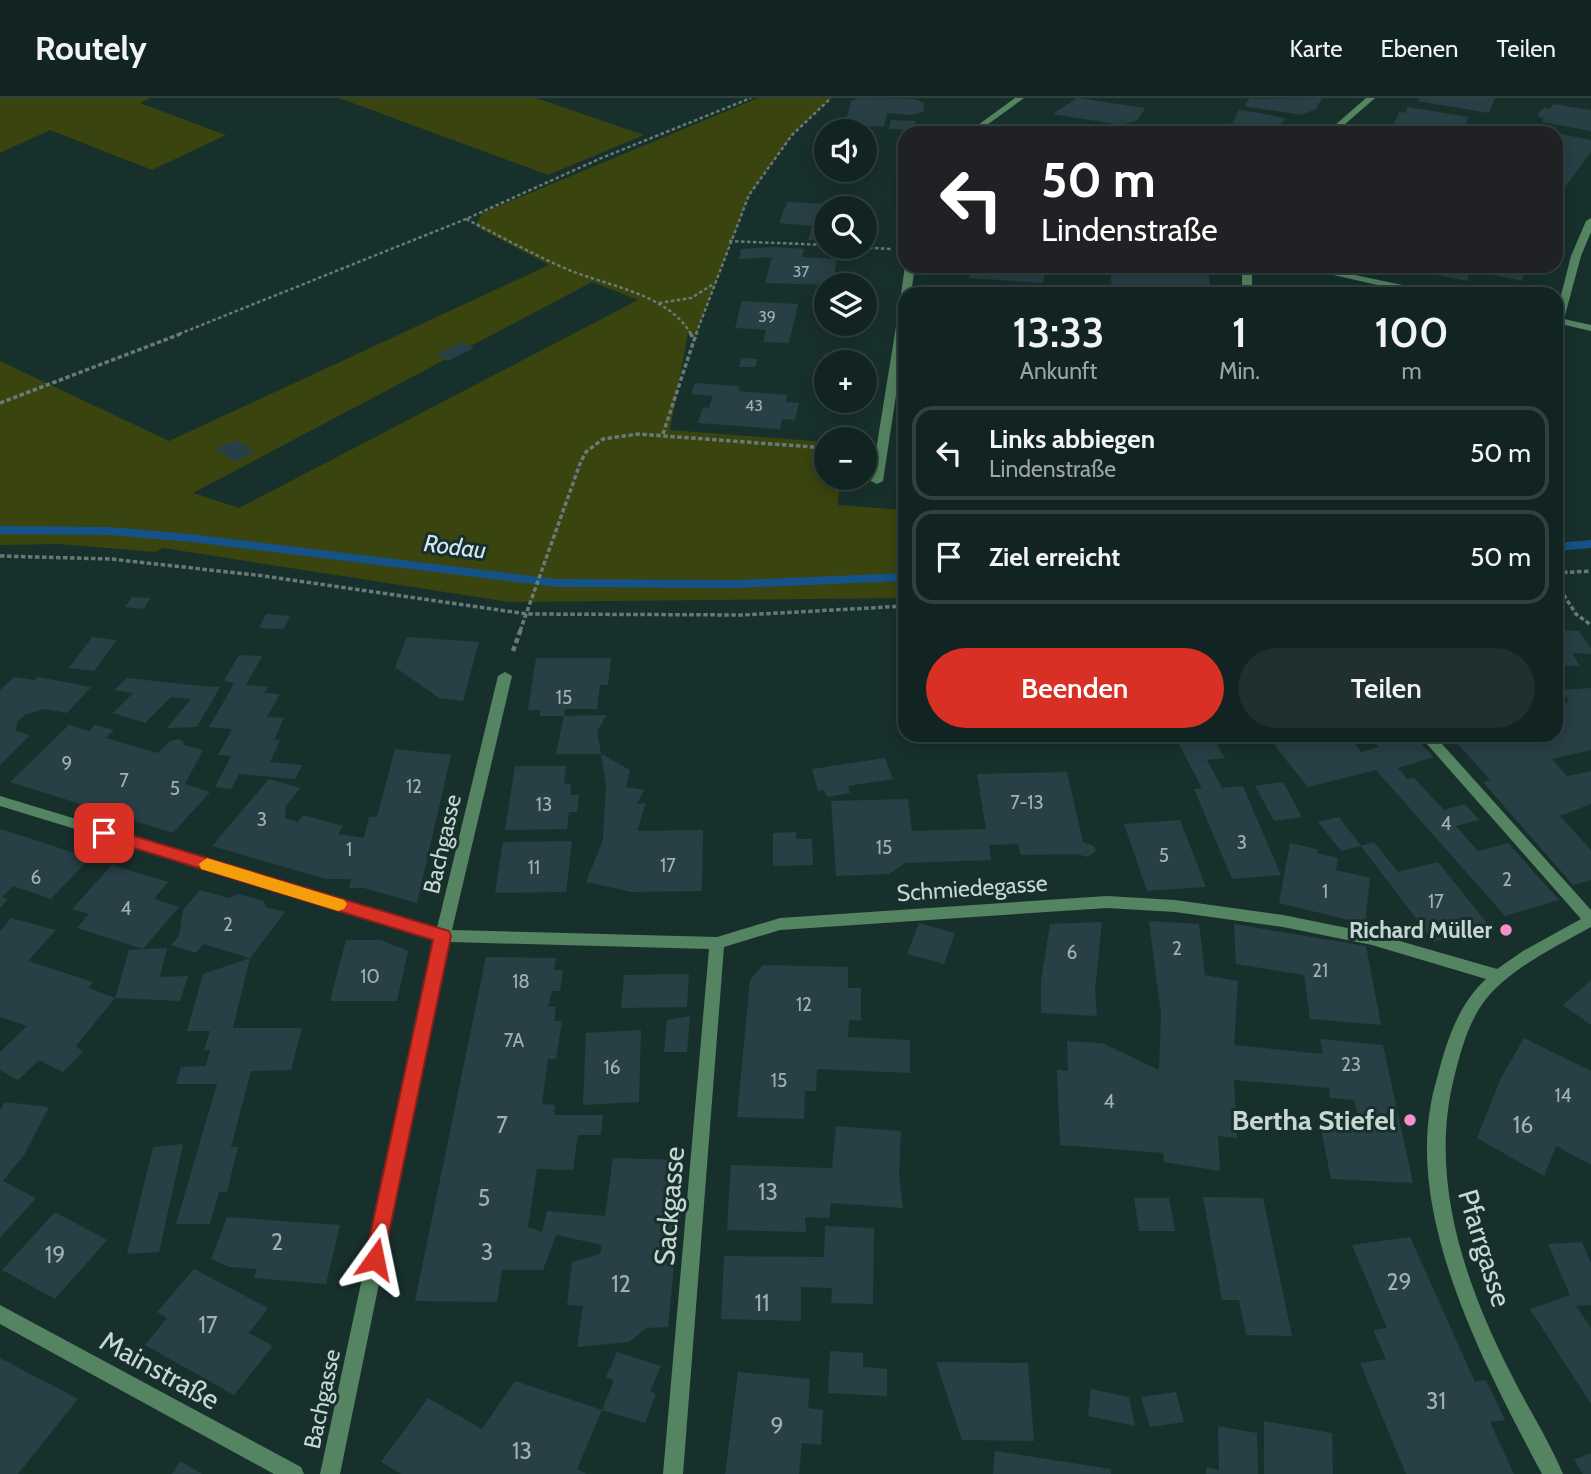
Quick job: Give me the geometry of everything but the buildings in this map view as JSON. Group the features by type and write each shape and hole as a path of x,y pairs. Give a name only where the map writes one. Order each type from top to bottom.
{"street":[{"path":"981,126 1020,98"},
{"path":"1338,126 1371,98"},
{"path":"1563,303 1576,256 1591,221"},
{"path":"1332,273 1398,287"},
{"path":"1563,322 1591,328"},
{"path":"877,481 898,347"},
{"name":"Bachgasse","path":"330,1474 443,936 505,676"},
{"path":"1432,742 1591,920"},
{"name":"Schmiedegasse","path":"0,801 443,936 717,943 780,924 1107,902 1175,905 1283,921 1372,939 1499,976"},
{"name":"Pfarrgasse","path":"1553,1474 1512,1398 1470,1299 1449,1241 1435,1157 1436,1124 1446,1068 1474,1002 1499,976 1591,920"},
{"name":"Sackgasse","path":"673,1474 717,943"},
{"name":"Mainstraße","path":"0,1314 294,1474"}],"path":[{"path":"0,403 136,353 376,253 466,219 599,159 751,98"},
{"path":"663,434 712,285 749,195 792,135 831,98"},
{"path":"466,219 568,268 658,303 679,318 694,340"},
{"path":"729,241 814,245"},
{"path":"877,248 893,249"},
{"path":"658,303 691,298 712,285"},
{"path":"505,676 586,452 595,444 616,436 663,434 814,447"},
{"path":"0,556 111,559 250,575 527,614 743,615 898,606"},
{"path":"1563,573 1591,571"},
{"path":"1563,594 1576,614 1591,625"}],"green space":[{"path":"0,98 150,98 140,103 226,135 152,170 50,130 0,153"},
{"path":"339,98 536,98 644,135 548,175"},
{"path":"758,98 831,98 792,135 749,195 694,340 688,333 670,430 814,441 814,490 839,490 838,505 898,509 898,598 509,602 163,548 155,552 59,544 0,545 0,361 169,441 549,265 475,226 482,213","holes":["592,282 638,300 239,508 193,493"]}],"waterway":[{"name":"Rodau","path":"0,530 109,531 191,538 556,583 736,584 898,577"},
{"name":"Rodau","path":"1563,546 1591,544"}],"slow traffic":[{"path":"207,864 338,904"}],"place":[{"name":"Richard Müller","path":"1506,930"},
{"name":"Bertha Stiefel","path":"1410,1120"}],"route":[{"path":"104,833 443,936 375,1259"}]}
